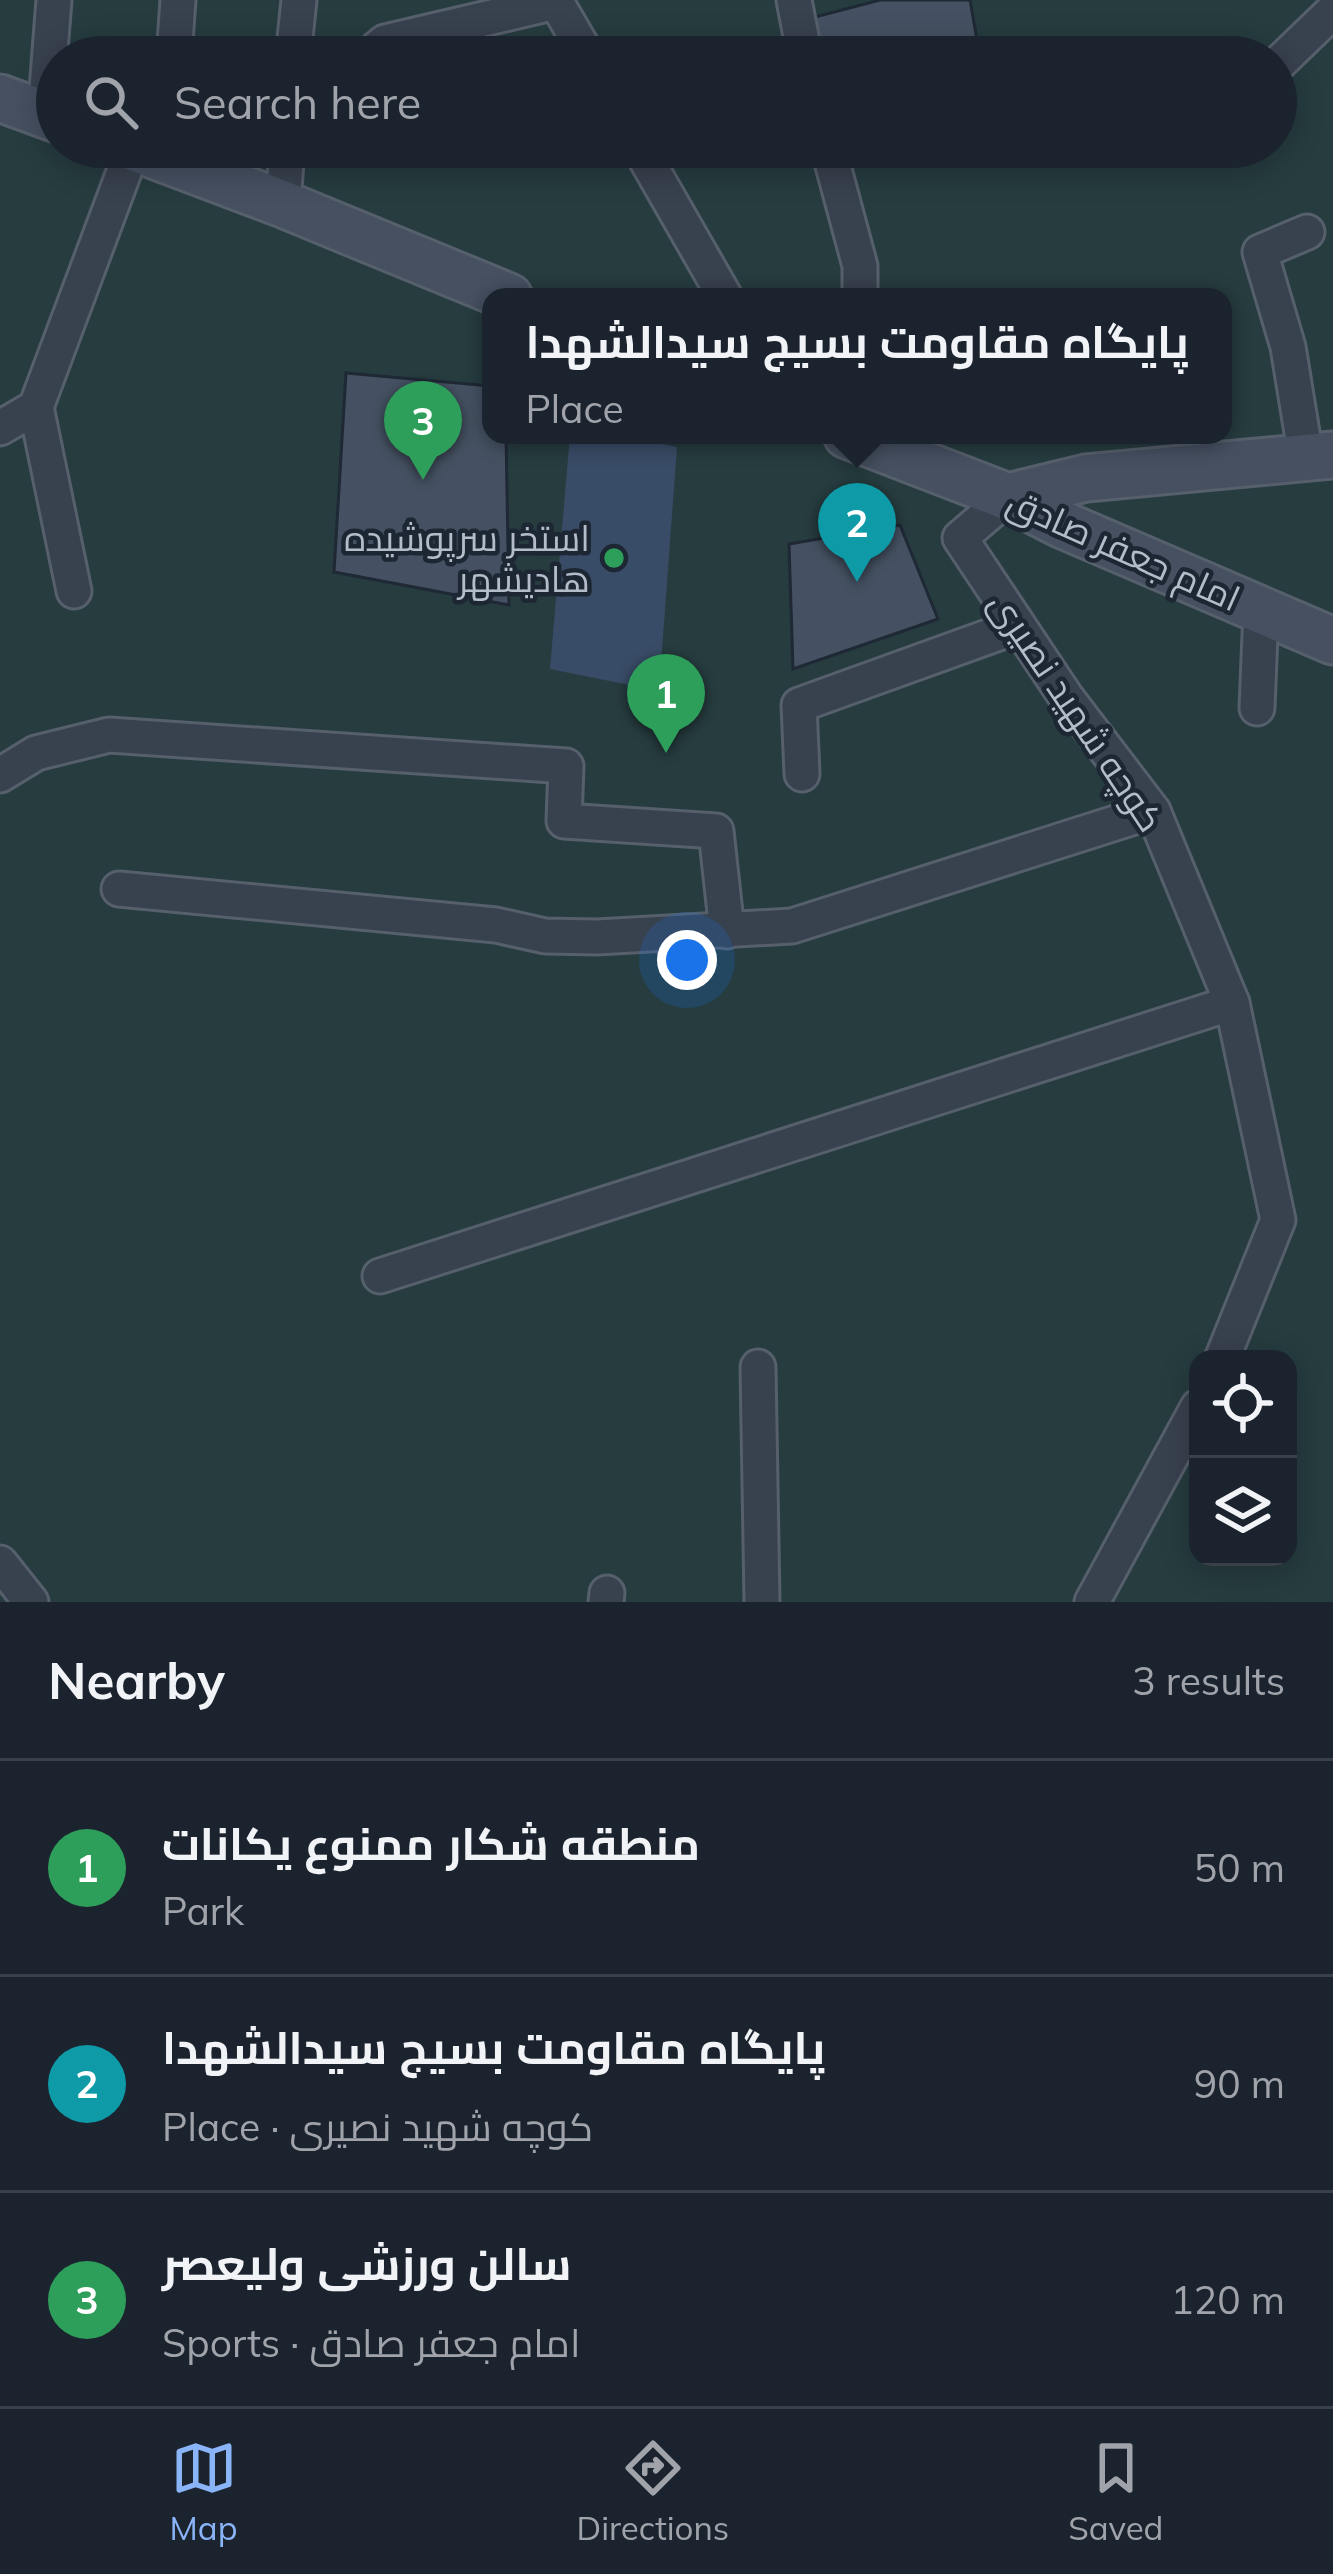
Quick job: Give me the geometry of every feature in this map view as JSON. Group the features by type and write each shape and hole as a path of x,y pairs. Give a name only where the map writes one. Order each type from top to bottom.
{"main road":[{"path":"0,98 36,111"},
{"path":"195,168 487,288"},
{"name":"امام جعفر صادق","path":"874,444 1009,497 1061,524 1333,640"},
{"path":"1009,497 1087,478 1320,456"}],"street":[{"path":"53,36 54,0"},
{"path":"175,36 178,0"},
{"path":"295,36 299,0"},
{"path":"794,0 801,36"},
{"path":"413,36 555,1 575,36"},
{"path":"1297,46 1333,11"},
{"path":"74,591 36,407 142,168"},
{"path":"284,204 286,168"},
{"path":"651,168 720,288"},
{"path":"834,168 860,266 860,288"},
{"path":"1307,232 1260,252 1320,456"},
{"path":"0,428 36,407"},
{"name":"کوچه شهید نصیری","path":"1009,497 960,538 1066,697 1153,811 1232,1003 1279,1220 1226,1350"},
{"path":"1257,708 1261,610"},
{"path":"802,774 799,704 1018,626"},
{"path":"0,775 36,753 109,735 566,766 564,821 716,831 727,931"},
{"path":"119,889 496,925 545,936 727,931 792,926 1153,811"},
{"path":"380,1276 1232,1003"},
{"path":"758,1367 762,1602"},
{"path":"1092,1602 1189,1424"},
{"path":"0,1563 32,1602"}],"green space":[{"path":"0,0 1333,0 1333,1602 0,1602"}],"water":[{"name":"استخر سرپوشیده هادیشهر","path":"569,444 677,447 659,691 550,669"}],"building":[{"path":"880,0 970,0 976,36 815,36 811,18"},
{"path":"346,373 482,385 482,444 506,444 509,605 334,572"},
{"path":"900,525 938,619 793,669 789,544"}],"place":[{"name":"سالن ورزشی ولیعصر","path":"423,480"},
{"name":"استخر سرپوشیده هادیشهر","path":"614,558"},
{"name":"پایگاه مقاومت بسیج سیدالشهدا","path":"857,582"},
{"name":"منطقه شکار ممنوع یکانات","path":"666,753"}]}
